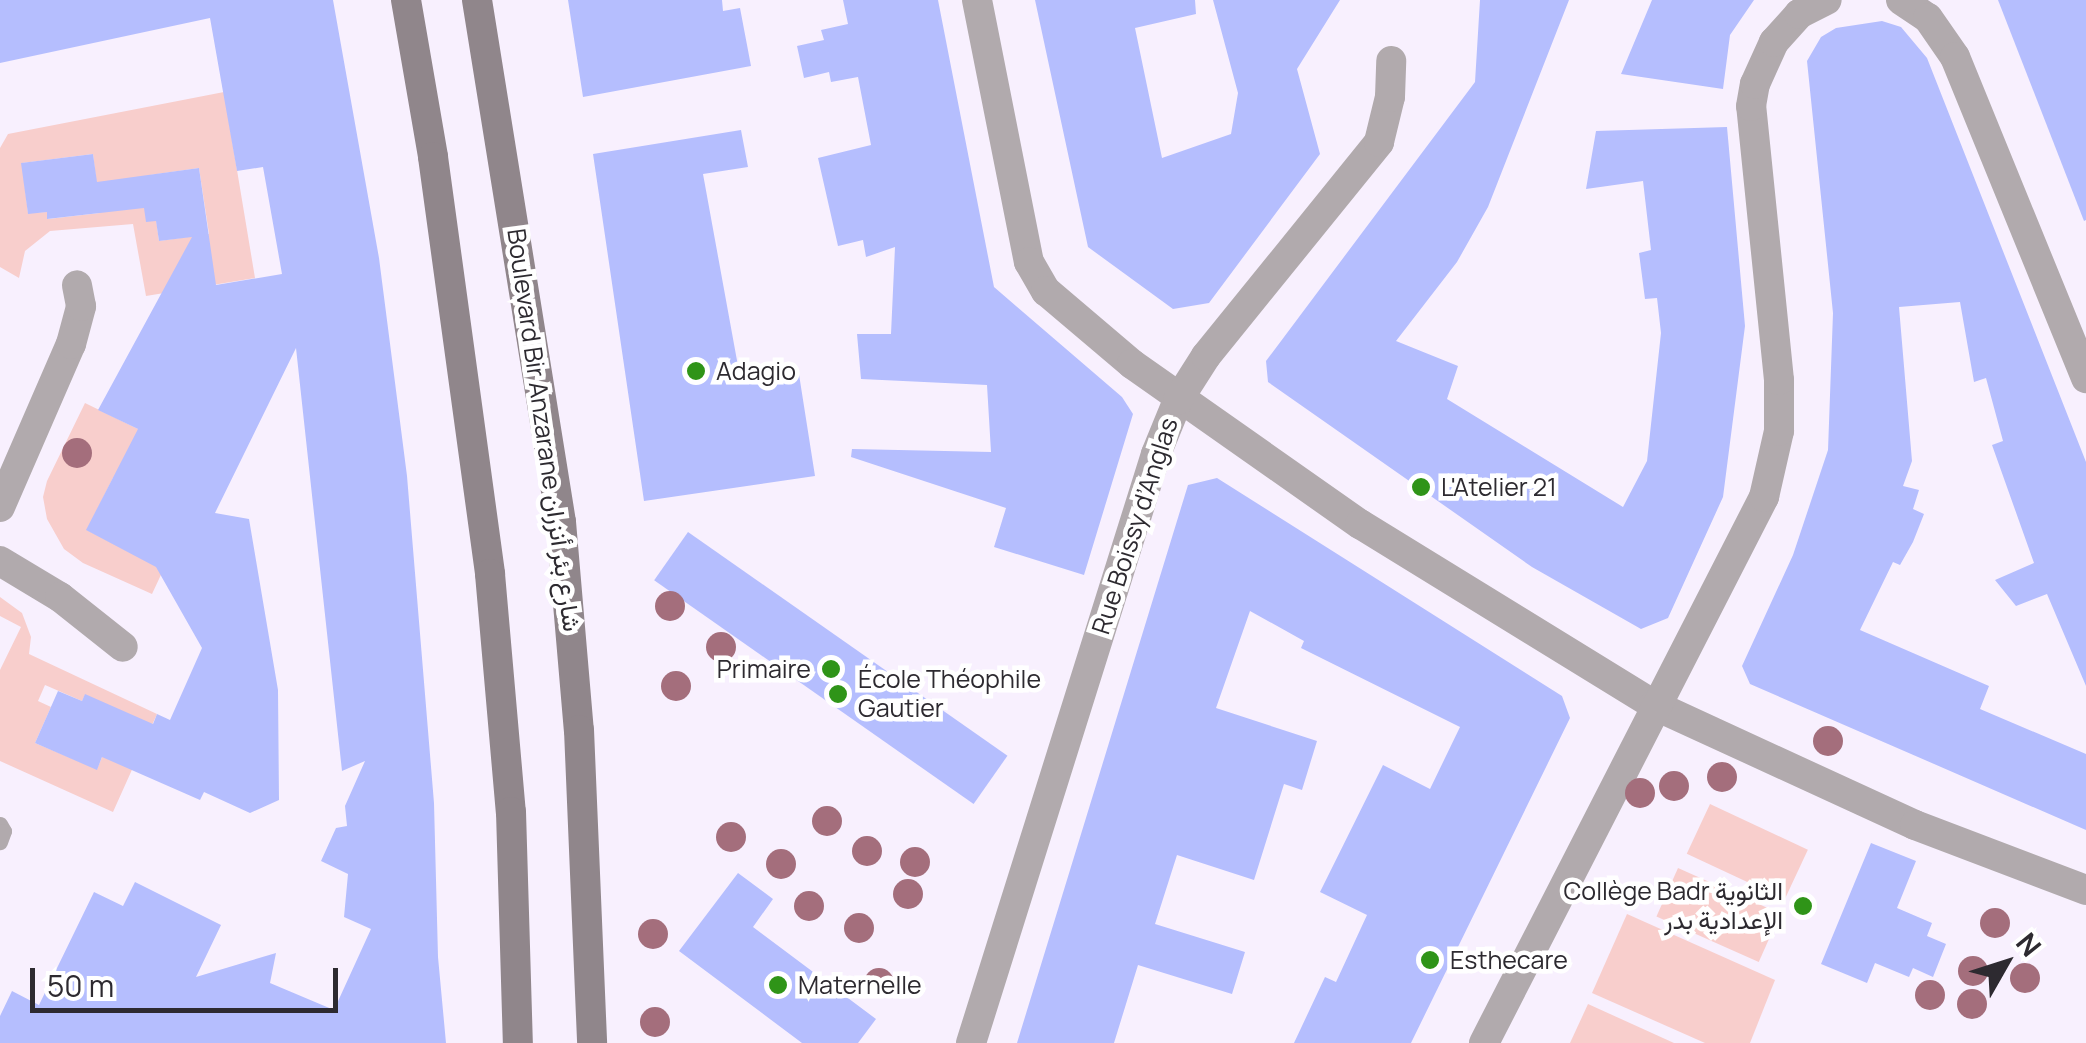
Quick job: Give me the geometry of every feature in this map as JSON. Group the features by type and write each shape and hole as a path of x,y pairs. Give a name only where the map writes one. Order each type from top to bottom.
{"main road":[{"path":"406,0 433,157 490,574 512,812 518,1043"},
{"name":"Boulevard Bir Anzarane شارع بئر أنزران","path":"477,0 563,538 579,730 592,1043"}],"street":[{"path":"977,0 1020,226 1036,278 1061,304 1178,400 1437,574 1654,705 1900,818 2086,890"},
{"path":"1484,1043 1654,705 1758,511 1772,469 1778,431 1777,339 1751,106 1755,84 1774,42 1799,14 1827,0"},
{"path":"1901,0 1928,18 1955,56 2086,378"},
{"name":"Rue Boissy d’Anglas","path":"971,1043 1156,454 1178,400 1206,356 1379,142 1390,97 1391,61"},
{"path":"0,507 72,344 81,306 77,284"},
{"path":"0,561 60,598 123,648"}],"lane":[{"path":"0,824 4,831 0,842"}],"shaded area":[{"path":"224,92 255,278 146,296 133,224 50,231 25,251 19,278 0,267 0,148 8,134","holes":["93,154 100,213 48,219 47,212 28,213 22,163","199,168 209,234 159,241 150,175"]},
{"path":"85,403 185,452 202,487 152,594 83,563 64,549 47,519 43,497","holes":["113,478 135,555 87,530"]},
{"path":"0,597 22,613 31,637 29,654 157,714 113,812 0,761 0,670 21,627 0,616","holes":["45,685 82,701 85,695 119,718 97,769 35,743 51,707 38,701"]},
{"path":"1710,804 1808,850 1785,899 1687,854"},
{"path":"1678,868 1780,914 1759,962 1656,916"},
{"path":"1627,914 1775,980 1750,1043 1705,1043 1592,993"},
{"path":"1588,1004 1674,1043 1570,1043"}],"building":[{"path":"0,0 333,0 379,258 407,476 434,803 438,957 446,1043 0,1043 0,1016 12,991 39,1005 94,892 123,906 135,882 221,925 196,977 276,953 270,983 334,1010 371,929 344,917 348,874 321,861 336,828 347,826 345,806 365,761 342,771 296,348 215,513 249,519 278,690 279,800 250,813 204,792 200,800 102,757 97,770 35,743 58,691 82,701 85,694 153,724 157,714 170,720 202,648 156,567 86,530 138,429 98,410 192,237 159,241 156,221 146,222 144,208 47,219 47,212 28,214 21,163 93,154 97,182 199,168 216,285 282,274 263,167 237,171 210,18 0,63"},
{"path":"568,0 722,0 723,11 740,8 751,66 583,97"},
{"path":"843,0 938,0 994,287 1122,397 1133,414 1084,575 994,547 1006,508 851,457 852,449 991,452 987,385 861,379 857,334 891,334 895,247 866,257 863,240 838,246 818,158 871,145 858,77 831,82 829,72 804,78 797,46 824,40 821,30 848,24"},
{"path":"1035,0 1195,0 1196,14 1135,28 1162,158 1231,134 1238,93 1213,0 1340,0 1297,69 1320,154 1209,303 1173,309 1088,247"},
{"path":"1480,0 1569,0 1488,207 1457,262 1396,341 1458,366 1447,399 1623,507 1647,461 1661,333 1657,298 1645,299 1639,253 1651,250 1643,181 1586,189 1596,131 1727,127 1745,326 1723,497 1668,618 1641,629 1532,567 1268,382 1266,361 1475,82"},
{"path":"1652,0 1754,0 1730,35 1723,89 1621,74"},
{"path":"1998,0 2086,0 2084,221"},
{"path":"1882,21 1901,27 1927,58 2086,462 2086,686 2047,594 2016,606 1995,580 2034,563 1992,445 2003,441 1986,378 1974,382 1960,302 1899,307 1912,461 1903,486 1919,490 1913,509 1924,514 1900,565 1893,562 1860,630 1989,686 1980,709 2086,754 2086,830 1750,684 1742,666 1793,555 1828,450 1833,313 1807,61 1821,37 1836,28"},
{"path":"741,130 748,167 703,174 740,377 798,368 815,476 644,501 593,154"},
{"path":"1217,478 1562,696 1570,718 1411,1043 1294,1043 1325,977 1336,982 1367,915 1320,892 1383,765 1430,789 1460,727 1301,648 1304,641 1250,611 1216,708 1317,741 1302,790 1284,784 1254,880 1177,855 1155,924 1245,952 1232,994 1138,965 1114,1043 1017,1043 1188,485"},
{"name":"Primaire","path":"688,532 1007,756 974,804 654,580"},
{"path":"1871,843 1916,861 1897,908 1932,923 1927,936 1946,944 1933,977 1913,968 1909,977 1875,963 1867,983 1821,964"},
{"name":"Maternelle","path":"738,873 773,899 753,927 876,1019 858,1043 802,1043 679,951"}],"place":[{"name":"Adagio","path":"696,371"},
{"name":"L'Atelier 21","path":"1421,487"},
{"name":"Primaire","path":"831,669"},
{"name":"École Théophile Gautier","path":"838,694"},
{"name":"Collège Badr الثانوية الإعدادية بدر","path":"1803,906"},
{"name":"Esthecare","path":"1430,960"},
{"name":"Maternelle","path":"778,985"}]}
